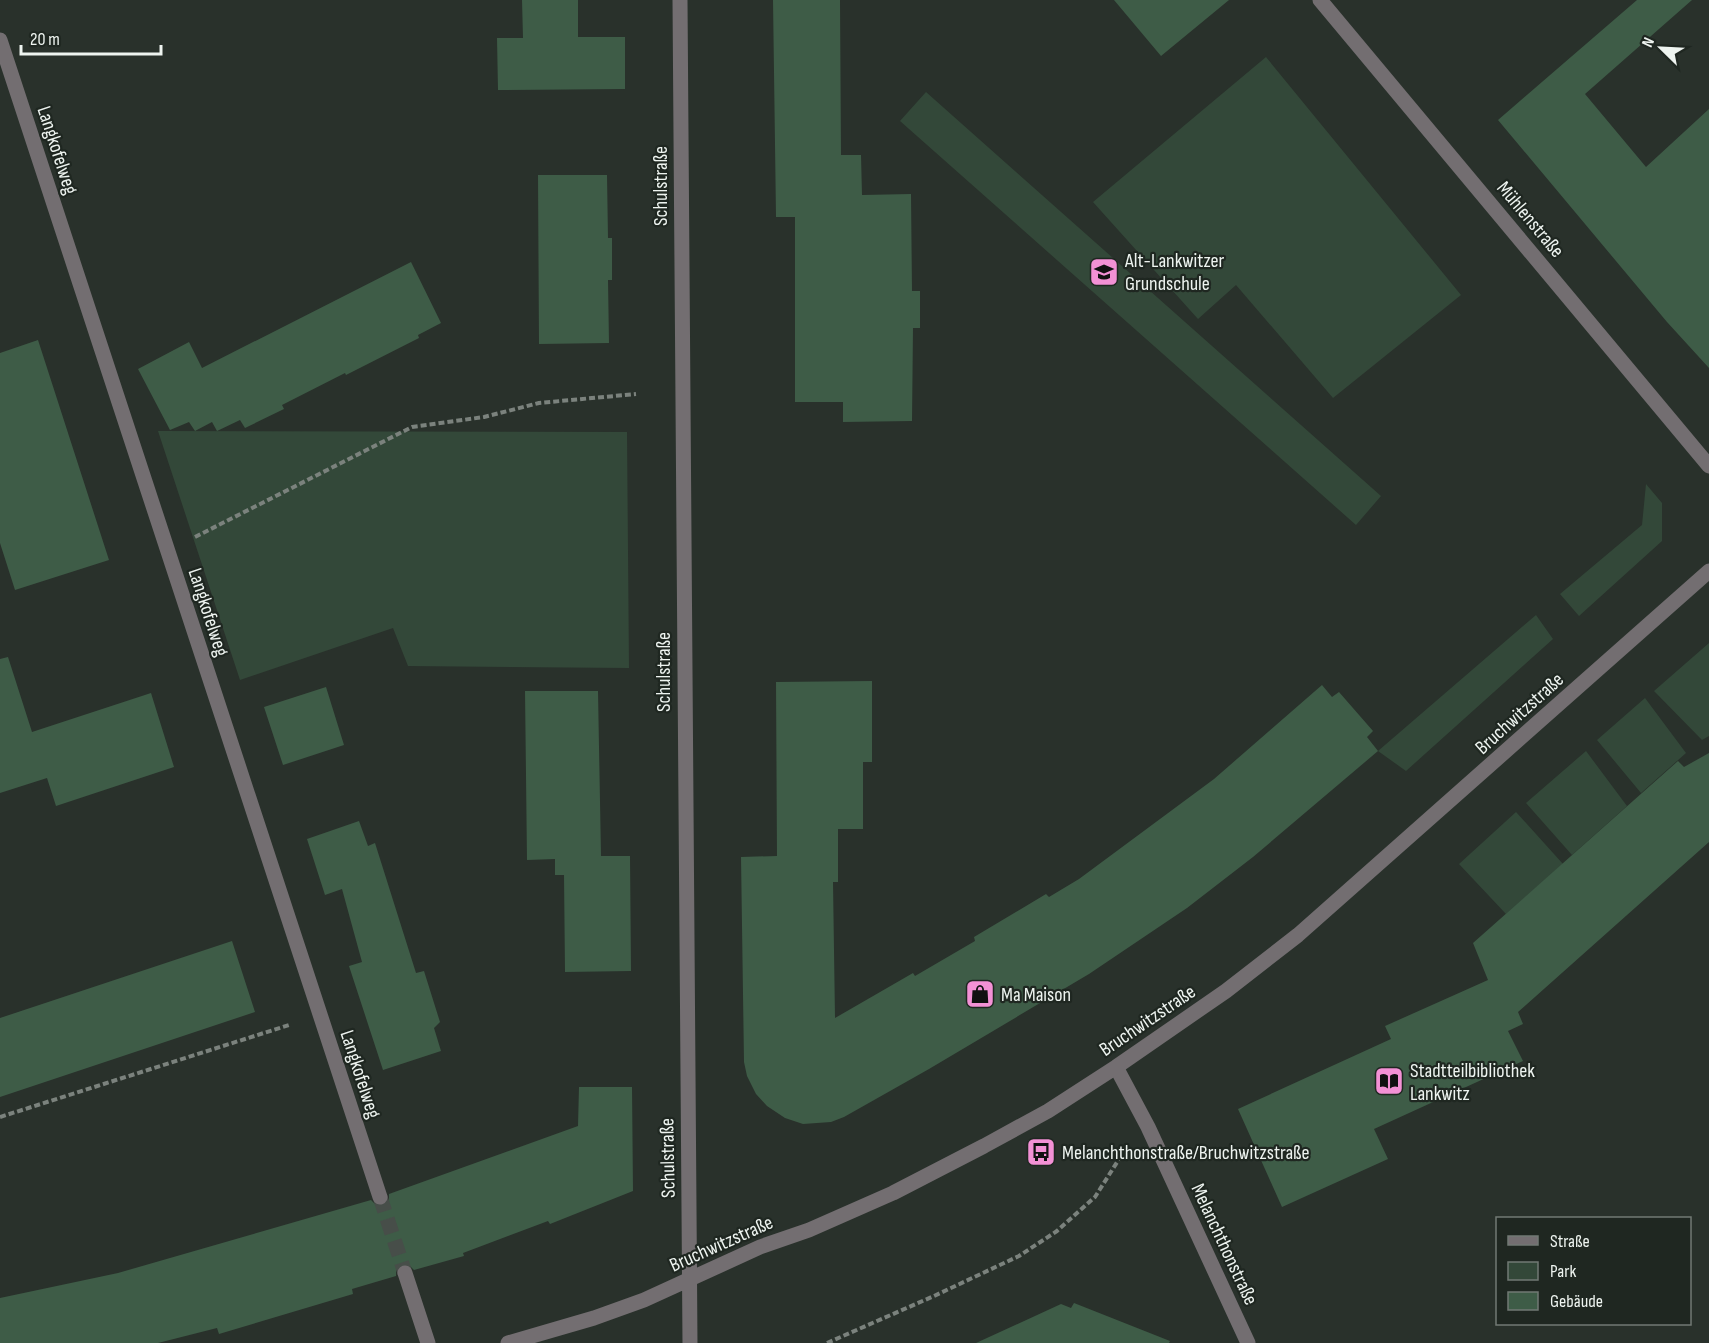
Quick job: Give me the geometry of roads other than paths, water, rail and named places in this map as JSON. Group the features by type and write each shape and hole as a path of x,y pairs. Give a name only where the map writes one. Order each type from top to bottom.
{"street":[{"name":"Schulstraße","path":"680,0 690,1343"},
{"name":"Mühlenstraße","path":"1320,0 1709,466"},
{"name":"Langkofelweg","path":"0,40 380,1197"},
{"name":"Bruchwitzstraße","path":"508,1343 644,1300 760,1247 809,1230 892,1193 1048,1111 1226,991 1298,935 1709,571"},
{"name":"Melanchthonstraße","path":"1116,1067 1148,1127 1248,1343"},
{"path":"405,1273 428,1343"}],"tunnel":[{"path":"380,1197 405,1273"}],"place":[{"name":"Alt-Lankwitzer Grundschule","path":"1104,272"},
{"name":"Ma Maison","path":"980,994"},
{"name":"Stadtteilbibliothek Lankwitz","path":"1389,1081"},
{"name":"Melanchthonstraße/Bruchwitzstraße","path":"1041,1152"}]}
